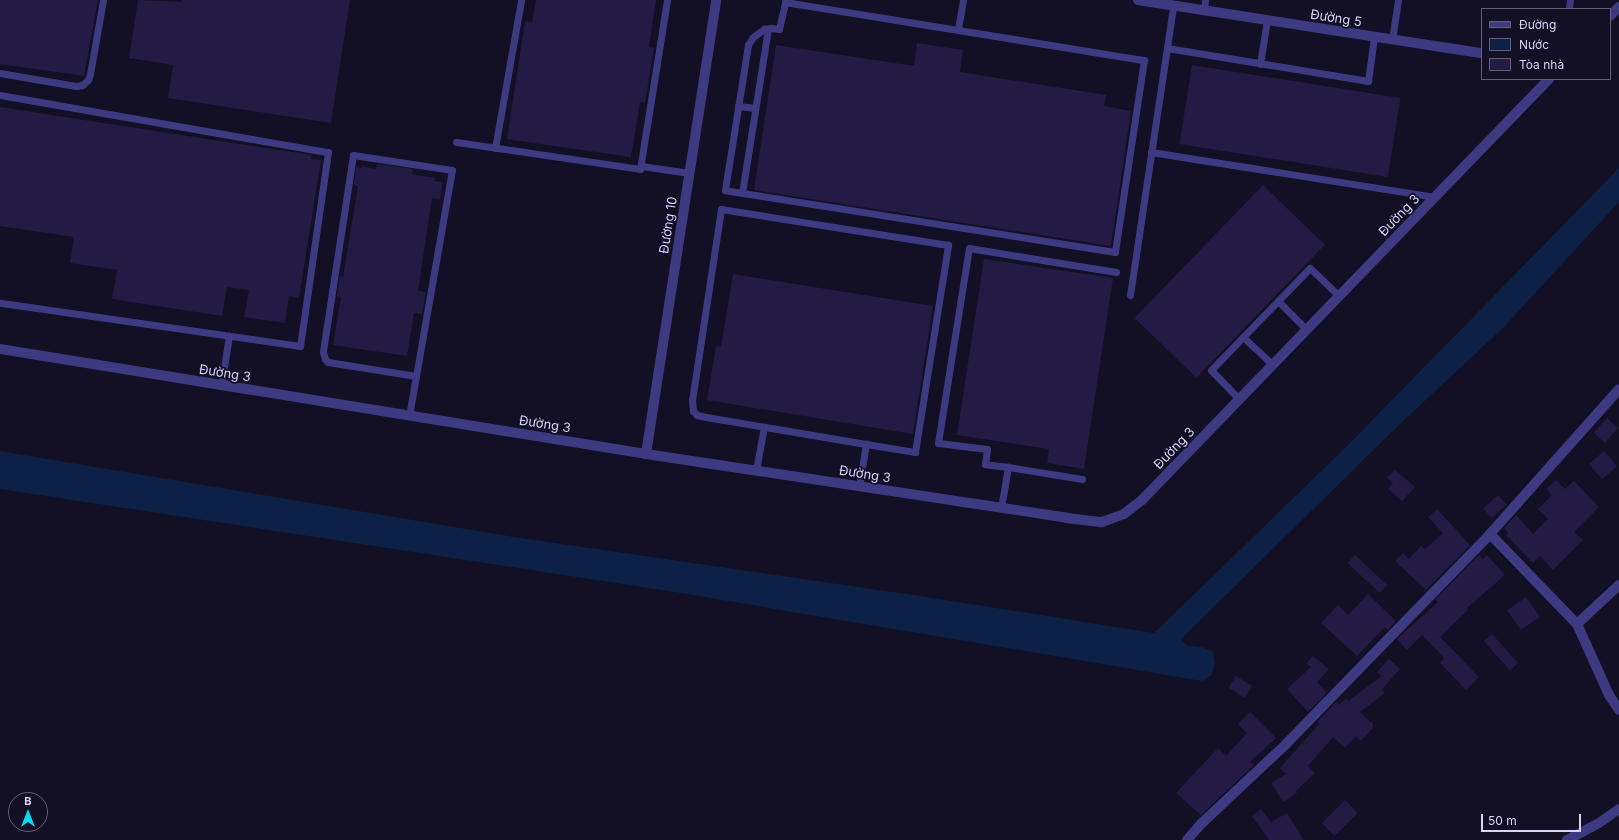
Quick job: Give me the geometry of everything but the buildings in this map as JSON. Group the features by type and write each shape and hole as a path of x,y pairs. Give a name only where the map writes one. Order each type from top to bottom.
{"street":[{"name":"Đường 10","path":"646,454 716,0"},
{"name":"Đường 5","path":"1138,0 1481,53"},
{"path":"1611,15 1619,7"},
{"name":"Đường 3","path":"0,349 646,454 1102,522 1118,517 1142,500 1548,80"},
{"path":"1187,840 1202,823 1291,738 1490,534 1619,389"},
{"path":"1490,534 1577,624 1609,695 1619,710"},
{"path":"1577,624 1619,585"},
{"path":"1567,840 1599,823 1619,809"}],"lane":[{"path":"0,74 76,86 82,85 88,80 90,74 103,0"},
{"path":"495,148 521,0"},
{"path":"641,166 667,0"},
{"path":"958,29 963,0"},
{"path":"1204,10 1205,0"},
{"path":"1392,40 1398,0"},
{"path":"785,2 958,29 1144,60 1115,252 725,190 748,45 753,37 768,28 779,29 785,2"},
{"path":"1130,295 1173,6"},
{"path":"1260,64 1267,20"},
{"path":"742,193 768,28"},
{"path":"1167,48 1368,81 1374,37"},
{"path":"0,95 328,152 300,346 0,303"},
{"path":"738,106 756,108"},
{"path":"456,142 640,169 641,166 689,173"},
{"path":"1151,152 1434,197"},
{"path":"409,416 416,376 452,170 353,155 323,352 325,359 328,362 416,376"},
{"path":"721,209 948,245 916,452 866,444 764,428 697,415 692,406 721,209"},
{"path":"1082,479 985,464 987,449 938,443 969,248 1116,272"},
{"path":"1239,399 1211,370 1310,268 1338,296"},
{"path":"1278,301 1306,329"},
{"path":"221,386 229,336"},
{"path":"1243,337 1272,364"},
{"path":"756,470 764,428"},
{"path":"859,486 866,444"},
{"path":"1001,508 1008,467"}],"water":[{"path":"1619,168 1619,202 1504,327 1400,424 1181,639 1186,645 1201,647 1213,652 1215,662 1212,675 1202,681 675,592 0,489 0,451 514,537 927,597 1154,633 1344,449"}]}
